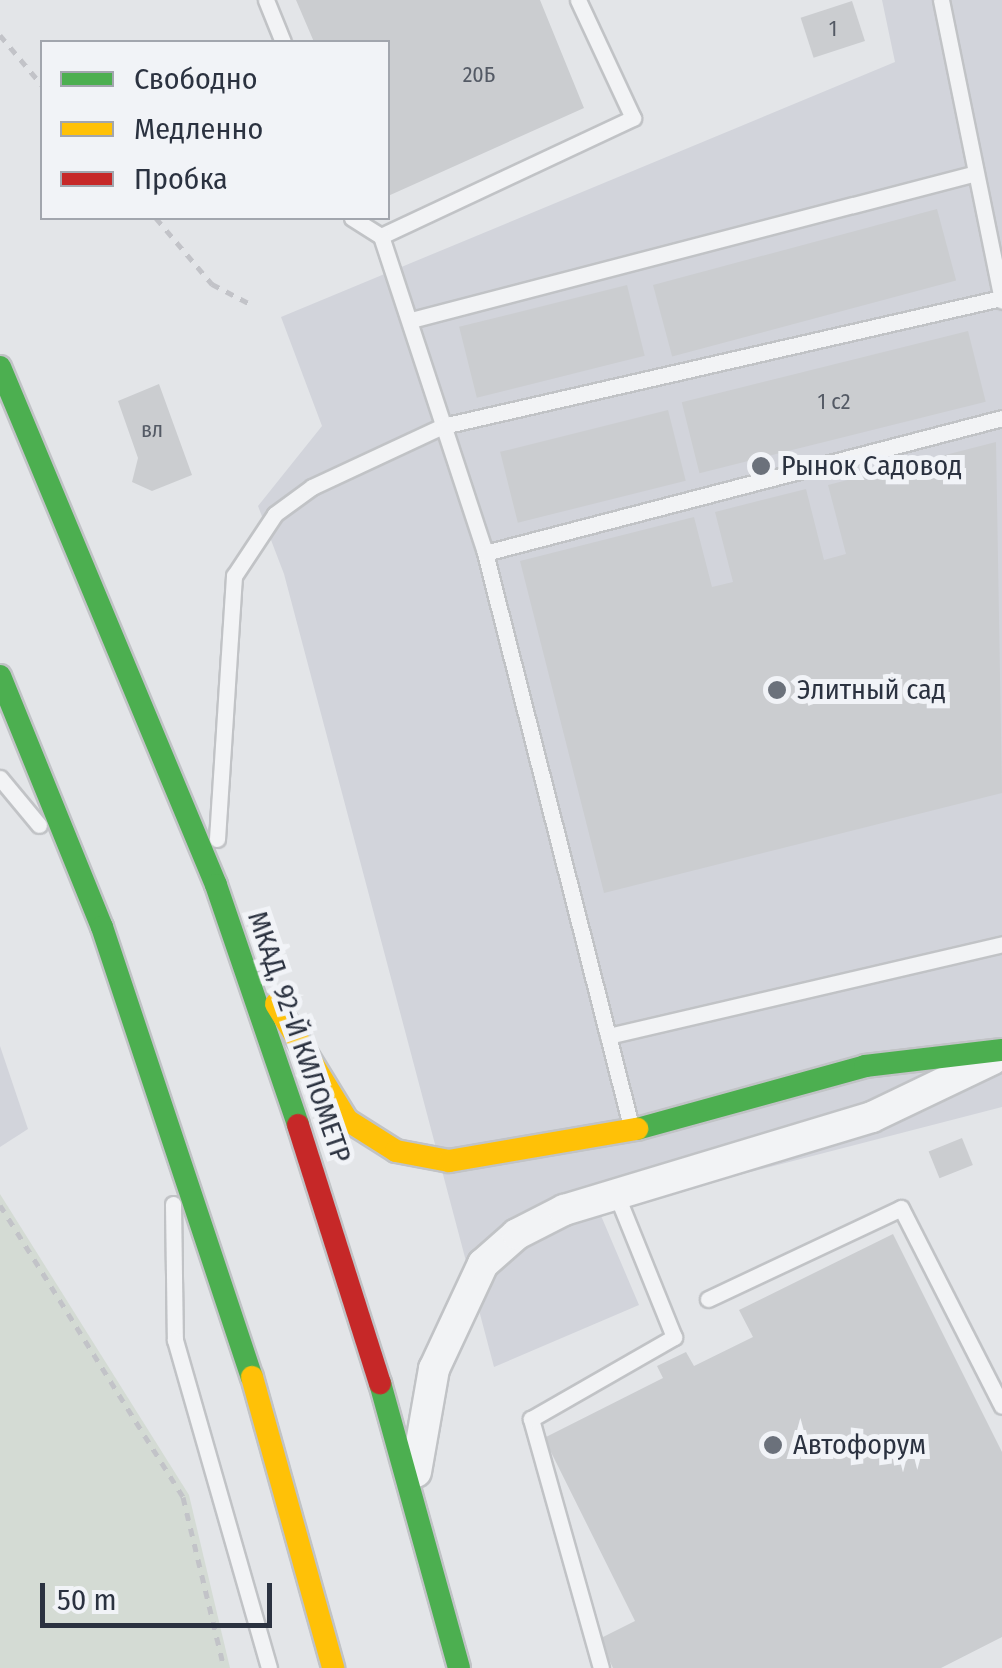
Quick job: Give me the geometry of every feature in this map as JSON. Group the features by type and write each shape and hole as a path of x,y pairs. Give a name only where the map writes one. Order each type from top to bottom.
{"main road":[{"name":"МКАД, 92-Й КИЛОМЕТР","path":"0,367 35,441 216,885 353,1288 459,1668"},
{"path":"0,676 82,878 237,1324 334,1668"},
{"path":"216,885 308,1067 347,1120 396,1151 503,1158 632,1130 865,1066 1002,1052"}],"street":[{"path":"412,1505 434,1370 483,1264 548,1218 872,1117 1002,1052"}],"lane":[{"path":"266,0 282,40"},
{"path":"380,236 633,118 578,0"},
{"path":"216,885 221,679 234,576 275,514 443,426 1002,300 972,174 941,0"},
{"path":"414,318 972,174"},
{"path":"355,220 380,236 414,318 443,426 485,552 632,1130"},
{"path":"485,552 1002,418"},
{"path":"0,778 82,878"},
{"path":"608,1036 1002,944"},
{"path":"156,1086 174,1212 175,1340 270,1668"},
{"path":"601,1668 531,1419 674,1337 617,1196"},
{"path":"708,1299 901,1208 1002,1406"}],"path":[{"path":"0,35 40,83"},
{"path":"158,220 212,284 254,306"},
{"path":"0,1206 183,1497 224,1668"}],"shaded area":[{"path":"882,0 1002,0 1002,1107 599,1211 639,1305 494,1367 284,574 258,506 322,426 281,317 895,62"},
{"path":"0,1046 28,1129 0,1147"},
{"path":"0,1194 189,1495 230,1668 0,1668"}],"building":[{"path":"296,0 540,0 584,108 390,195 390,40 313,40"},
{"path":"852,1 865,41 814,58 801,18"},
{"path":"937,209 956,280 672,357 653,285"},
{"path":"627,285 645,356 477,398 459,327"},
{"path":"968,331 986,402 699,473 682,402"},
{"path":"159,384 192,475 152,491 132,482 138,458 118,401"},
{"path":"668,410 686,481 518,523 500,452"},
{"name":"Элитный сад","path":"996,442 1002,793 604,893 520,561 694,517 712,587 733,582 715,512 806,489 824,560 846,554 828,485"},
{"path":"962,1138 973,1165 939,1178 929,1151"},
{"name":"Автофорум","path":"893,1234 1002,1452 1002,1637 941,1668 613,1668 599,1639 635,1621 544,1438 663,1378 657,1366 686,1352 694,1366 753,1337 739,1310"}],"traffic: fast":[{"path":"0,367 216,885 298,1125"},
{"path":"0,676 102,927 252,1377"},
{"path":"637,1129 865,1066 1002,1050"},
{"path":"380,1383 459,1668"}],"traffic: slow":[{"path":"276,1004 347,1120 396,1151 449,1161 637,1129"},
{"path":"252,1377 333,1668"}],"traffic: jam":[{"path":"298,1125 380,1383"}],"place":[{"name":"Рынок Садовод","path":"761,466"},
{"name":"Элитный сад","path":"777,690"},
{"name":"Автофорум","path":"773,1445"}]}
